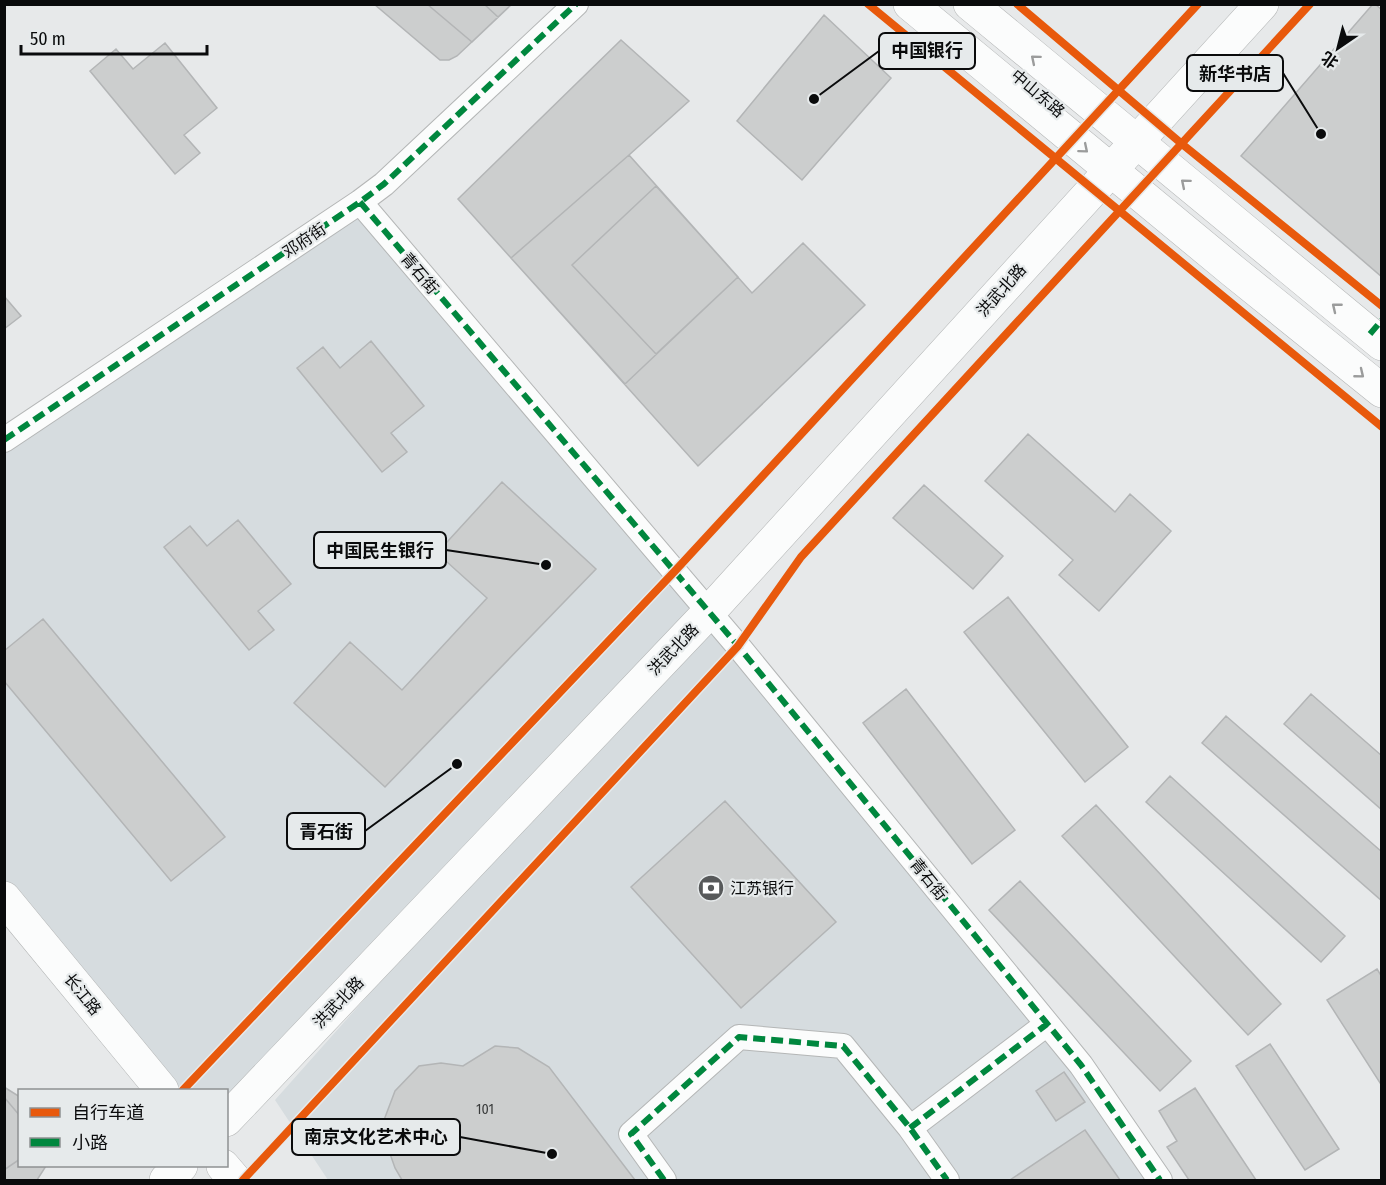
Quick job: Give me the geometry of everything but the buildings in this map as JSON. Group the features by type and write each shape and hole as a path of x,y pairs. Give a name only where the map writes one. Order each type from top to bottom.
{"main road":[{"name":"中山东路","path":"910,4 1382,391"},
{"name":"中山东路","path":"970,4 1137,143 1378,333"},
{"name":"洪武北路","path":"228,1118 709,612 1262,4"},
{"name":"长江路","path":"4,898 161,1089"},
{"path":"166,1180 180,1167"},
{"path":"224,1167 235,1180"}],"street":[{"name":"邓府街","path":"4,440 384,184 576,4"},
{"name":"青石街","path":"360,202 709,612 1081,1065 1160,1180"},
{"path":"910,1128 1047,1024"},
{"path":"664,1180 632,1134 739,1036 843,1046 910,1128 947,1180"}],"shaded area":[{"path":"360,202 1160,1180 328,1180 275,1100 690,633 228,1119 228,1089 161,1089 5,898 5,437"}],"marked path":[{"path":"4,440 384,184 576,4"},
{"path":"360,202 738,646 1081,1065 1160,1180"},
{"path":"1370,334 1382,320"},
{"path":"910,1128 1047,1024"},
{"path":"664,1180 631,1134 739,1037 843,1046 910,1128 947,1180"}],"cycle path":[{"path":"868,4 1382,427"},
{"path":"1017,4 1182,144 1382,306"},
{"path":"184,1089 674,572 1198,4"},
{"path":"243,1180 738,646 801,557 1310,4"}],"place":[{"name":"中国银行","path":"814,99"},
{"name":"新华书店","path":"1321,134"},
{"name":"中国民生银行","path":"546,565"},
{"name":"青石街","path":"457,764"},
{"name":"江苏银行","path":"711,888"},
{"name":"南京文化艺术中心","path":"552,1154"}]}
